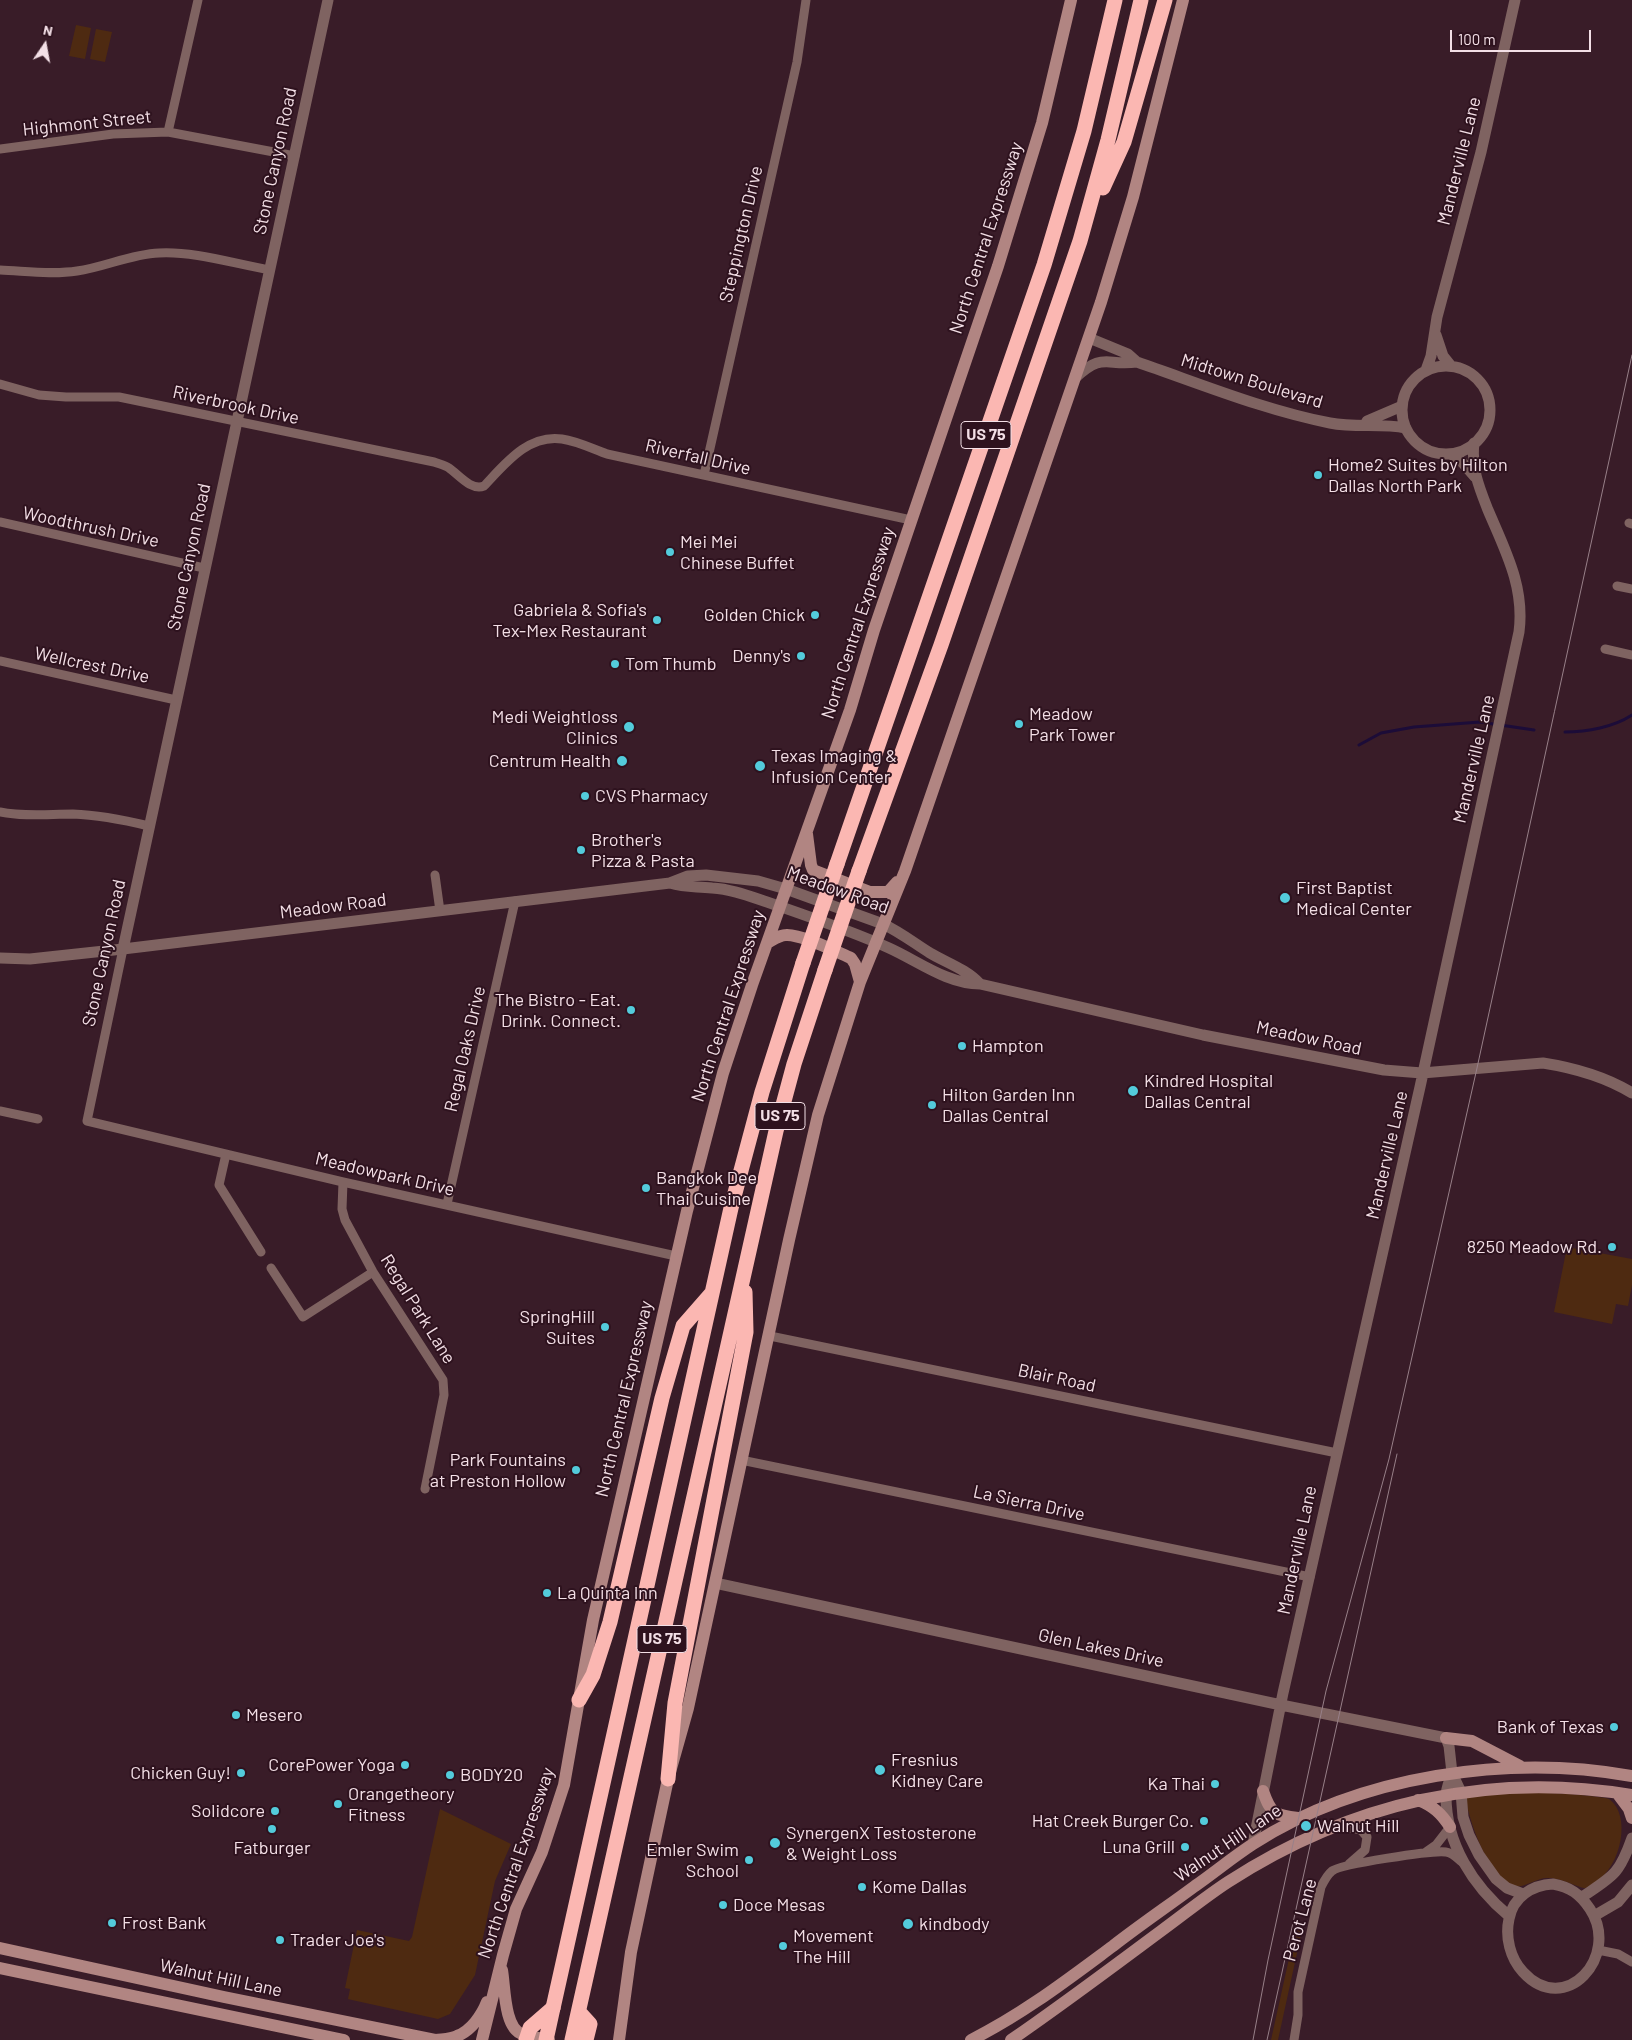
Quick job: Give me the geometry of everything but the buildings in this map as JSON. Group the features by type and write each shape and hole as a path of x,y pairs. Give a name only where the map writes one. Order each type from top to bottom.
{"highway":[{"name":"US 75","path":"547,2040 712,1293 753,1125 803,963 1047,256 1084,131 1115,0"},
{"name":"US 75","path":"572,2040 580,2012 745,1265 794,1064 859,871 941,645 1080,240 1108,140 1141,0"},
{"path":"1080,240 1124,142 1165,0"},
{"path":"668,1779 675,1703 746,1332 745,1265"},
{"path":"579,1700 593,1675 610,1622 662,1398 684,1326 712,1293"},
{"path":"526,2040 530,2028 553,2008"},
{"path":"580,2012 590,2024 586,2040"}],"main road":[{"name":"North Central Expressway","path":"482,2040 516,1910 542,1852 559,1804 568,1765 593,1620 676,1256 723,1073 806,831 850,710 874,630 989,294 1029,170 1071,0"},
{"path":"618,2037 631,1952 668,1779 688,1708 808,1154 860,982 904,871 1089,338 1133,197 1183,0"},
{"path":"806,831 813,870 880,894 894,888 904,871"},
{"path":"768,943 780,936 787,935 798,937 851,958 855,964 860,982"},
{"path":"1450,1738 1472,1741 1522,1767"},
{"name":"Walnut Hill Lane","path":"972,2040 997,2027 1054,1991 1114,1944 1253,1844 1298,1818 1382,1788 1452,1773 1522,1767 1578,1769 1632,1776"},
{"name":"Walnut Hill Lane","path":"1011,2040 1075,1996 1226,1882 1283,1849 1334,1826 1373,1812 1418,1800 1461,1792 1534,1786 1600,1790 1632,1795"},
{"path":"1263,1791 1269,1808 1276,1814 1298,1818"},
{"path":"1617,1793 1629,1808 1632,1818"},
{"path":"1418,1800 1436,1809 1450,1827"},
{"path":"1226,1882 1242,1861 1248,1857 1253,1844"},
{"path":"1114,1944 1124,1959"},
{"name":"Walnut Hill Lane","path":"0,1948 224,1997 436,2040"},
{"path":"436,2040 458,2036 472,2026 483,2012 500,1967"},
{"path":"500,1967 509,2022 514,2030 522,2034 547,2040"},
{"name":"Walnut Hill Lane","path":"0,1968 344,2040"}],"street":[{"path":"168,132 198,0"},
{"name":"Stone Canyon Road","path":"87,1121 204,568 328,0"},
{"name":"Steppington Drive","path":"704,475 797,62 806,0"},
{"name":"Manderville Lane","path":"1426,370 1481,152 1515,0"},
{"name":"Highmont Street","path":"0,149 113,134 168,132 295,156"},
{"path":"0,270 75,271 147,254 161,253 184,254 270,270"},
{"path":"1435,330 1444,356 1451,366"},
{"name":"Midtown Boulevard","path":"1089,338 1128,354 1137,362 1278,411 1332,424 1388,425 1406,428"},
{"name":"Midtown Boulevard","path":"1075,378 1088,366 1098,362 1110,361 1126,364 1137,362"},
{"path":"1440,366 1451,366 1467,371 1478,379 1488,397 1489,417 1485,430 1474,443 1460,452 1451,454 1427,449 1416,442 1406,428 1402,406 1404,395 1418,375 1426,370 1440,366"},
{"name":"Riverbrook Drive","path":"0,384 39,395 119,397 434,462 447,467 468,484 479,487 484,486 491,479"},
{"name":"Midtown Boulevard","path":"1358,424 1377,418 1402,406"},
{"name":"Riverfall Drive","path":"491,479 528,445 546,439 562,439 607,454 911,520"},
{"name":"Manderville Lane","path":"1253,1844 1281,1705 1503,712 1519,632 1520,600 1516,579 1476,478 1473,456 1474,443"},
{"name":"Manderville Lane","path":"1451,454 1462,462 1476,478"},
{"name":"Woodthrush Drive","path":"0,522 204,568"},
{"path":"1617,586 1632,589"},
{"path":"1605,650 1632,655"},
{"name":"Wellcrest Drive","path":"0,661 176,700"},
{"path":"0,812 26,815 73,814 110,817 149,826"},
{"path":"435,875 440,911"},
{"name":"Meadow Road","path":"0,958 30,959 123,949 670,883 688,876 706,875 758,881 786,889 883,924 894,929 930,953 972,975 980,984"},
{"name":"Meadow Road","path":"670,883 685,887 731,891 780,907 875,943 946,977 967,984 980,984 1361,1067 1422,1073 1543,1063 1579,1070 1599,1077 1632,1093"},
{"name":"Regal Oaks Drive","path":"447,1204 515,901"},
{"path":"0,1111 38,1119"},
{"name":"Meadowpark Drive","path":"87,1121 344,1182 676,1256"},
{"path":"226,1154 219,1185 261,1252"},
{"name":"Regal Park Lane","path":"344,1182 342,1209 345,1220 374,1272 441,1375 444,1385 444,1395 425,1489"},
{"path":"271,1268 303,1317 374,1272"},
{"name":"Blair Road","path":"770,1336 1337,1453"},
{"name":"La Sierra Drive","path":"741,1460 1310,1576"},
{"name":"Glen Lakes Drive","path":"714,1583 1281,1705 1450,1738"},
{"path":"1450,1738 1452,1773 1461,1792 1465,1825 1480,1856 1502,1884 1523,1894"},
{"path":"1452,1773 1446,1794 1450,1827 1464,1864 1482,1890 1509,1916"},
{"path":"1334,1826 1361,1830 1367,1837 1365,1850 1346,1866"},
{"path":"1422,1854 1436,1845 1450,1827"},
{"path":"1582,1897 1617,1872 1624,1860 1632,1838"},
{"name":"Perot Lane","path":"1294,2040 1298,2015 1298,1992 1322,1887 1326,1877 1332,1871 1346,1866 1422,1854 1449,1852 1464,1864"},
{"path":"1553,1884 1572,1890 1582,1897 1594,1916 1599,1938 1598,1950 1592,1967 1571,1985 1560,1987 1542,1986 1526,1975 1513,1958 1508,1937 1509,1916 1515,1903 1523,1894 1543,1885 1553,1884"},
{"path":"1594,1916 1618,1902 1632,1884"},
{"path":"1598,1950 1618,1954 1632,1962"}],"shaded area":[{"path":"76,25 91,28 85,59 69,56"},
{"path":"96,29 112,32 105,62 90,59"},
{"path":"1567,1247 1632,1259 1632,1285 1628,1306 1616,1304 1612,1324 1554,1312"},
{"path":"1506,1793 1569,1794 1609,1799 1616,1807 1622,1828 1617,1853 1612,1865 1596,1882 1586,1888 1552,1878 1543,1878 1517,1887 1505,1881 1496,1872 1481,1847 1475,1833 1465,1796"},
{"path":"440,1809 511,1844 495,1881 475,1975 450,2014 438,2019 343,1998 348,1999 350,1989 345,1988 357,1930 409,1941 412,1937"},
{"path":"1296,1927 1302,1930 1278,2040 1271,2040"}],"waterway":[{"path":"1565,732 1600,728 1617,723 1632,715"},
{"path":"1359,745 1381,733 1414,727 1480,722 1534,730"}],"tram line":[{"path":"1253,2040 1268,1960 1326,1691 1389,1459 1477,1068 1632,355"},
{"path":"1267,2040 1397,1454"}],"place":[{"name":"Home2 Suites by Hilton Dallas North Park","path":"1318,475"},
{"name":"Mei Mei Chinese Buffet","path":"670,552"},
{"name":"Golden Chick","path":"815,615"},
{"name":"Gabriela & Sofia's Tex-Mex Restaurant","path":"657,620"},
{"name":"Denny's","path":"801,656"},
{"name":"Tom Thumb","path":"615,664"},
{"name":"Meadow Park Tower","path":"1019,724"},
{"name":"Medi Weightloss Clinics","path":"629,727"},
{"name":"Centrum Health","path":"622,761"},
{"name":"Texas Imaging & Infusion Center","path":"760,766"},
{"name":"CVS Pharmacy","path":"585,796"},
{"name":"Brother's Pizza & Pasta","path":"581,850"},
{"name":"First Baptist Medical Center","path":"1285,898"},
{"name":"The Bistro - Eat. Drink. Connect.","path":"631,1010"},
{"name":"Hampton","path":"962,1046"},
{"name":"Kindred Hospital Dallas Central","path":"1133,1091"},
{"name":"Hilton Garden Inn Dallas Central","path":"932,1105"},
{"name":"Bangkok Dee Thai Cuisine","path":"646,1188"},
{"name":"8250 Meadow Rd.","path":"1612,1247"},
{"name":"SpringHill Suites","path":"605,1327"},
{"name":"Park Fountains at Preston Hollow","path":"576,1470"},
{"name":"La Quinta Inn","path":"547,1593"},
{"name":"Mesero","path":"236,1715"},
{"name":"Bank of Texas","path":"1614,1727"},
{"name":"CorePower Yoga","path":"405,1765"},
{"name":"Fresnius Kidney Care","path":"880,1770"},
{"name":"Chicken Guy!","path":"241,1773"},
{"name":"BODY20","path":"450,1775"},
{"name":"Ka Thai","path":"1215,1784"},
{"name":"Orangetheory Fitness","path":"338,1804"},
{"name":"Solidcore","path":"275,1811"},
{"name":"Hat Creek Burger Co.","path":"1204,1821"},
{"name":"Walnut Hill","path":"1306,1826"},
{"name":"Fatburger","path":"272,1829"},
{"name":"SynergenX Testosterone & Weight Loss","path":"775,1843"},
{"name":"Luna Grill","path":"1185,1847"},
{"name":"Emler Swim School","path":"749,1860"},
{"name":"Kome Dallas","path":"862,1887"},
{"name":"Doce Mesas","path":"723,1905"},
{"name":"Frost Bank","path":"112,1923"},
{"name":"kindbody","path":"908,1924"},
{"name":"Trader Joe's","path":"280,1940"},
{"name":"Movement The Hill","path":"783,1946"}]}
